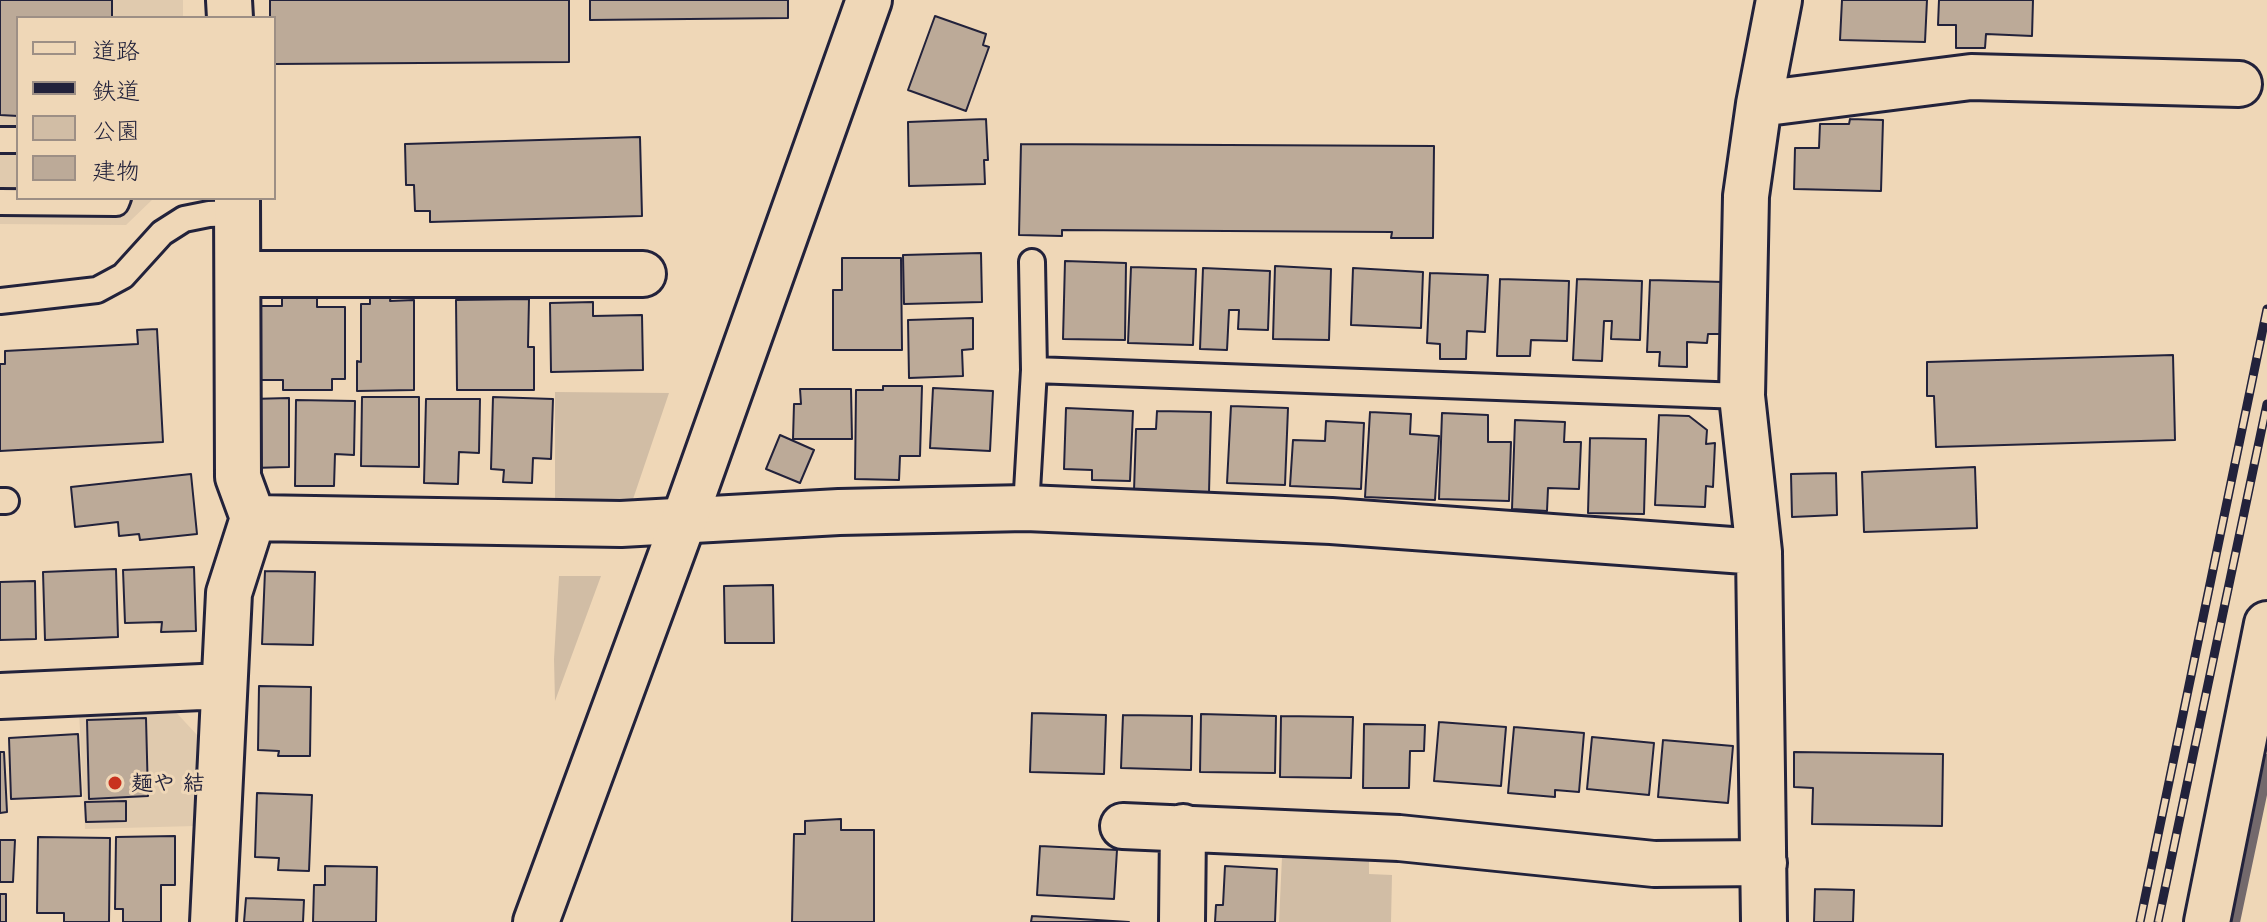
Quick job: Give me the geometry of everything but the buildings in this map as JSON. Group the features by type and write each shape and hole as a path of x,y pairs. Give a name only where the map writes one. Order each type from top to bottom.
{"street":[{"path":"536,922 684,520 869,0"},
{"path":"1764,922 1759,552 1742,396 1746,196 1759,104 1779,0"},
{"path":"1759,104 1971,77 2239,84"},
{"path":"213,922 229,593 253,518 238,477 238,206"},
{"path":"238,274 643,274"},
{"path":"253,518 621,524 839,512 1026,508 1331,521 1759,552"},
{"path":"2207,922 2267,624"},
{"path":"0,696 224,686"},
{"path":"1123,826 1399,838 1654,864 1764,863"},
{"path":"1182,922 1183,827"}],"lane":[{"path":"0,202 116,203 117,200"},
{"path":"0,301 97,290 123,276 162,233 184,219 238,206"},
{"path":"1026,508 1034,370 1032,262"},
{"path":"1034,370 1742,396"}],"shaded area":[{"path":"0,0 183,0 183,16 16,16 16,200 152,200 126,225 0,224"},
{"path":"173,709 198,736 195,826 85,829 79,712"}],"green space":[{"path":"555,392 669,393 631,505 555,502"},
{"path":"559,576 601,576 555,701 554,659"},
{"path":"1282,857 1369,860 1369,874 1392,875 1391,922 1279,922"}],"waterway":[{"path":"2233,922 2267,761"}],"railway":[{"path":"2140,922 2267,309"},
{"path":"2158,922 2267,404"}],"place":[{"name":"麺や 結","path":"115,783"}]}
